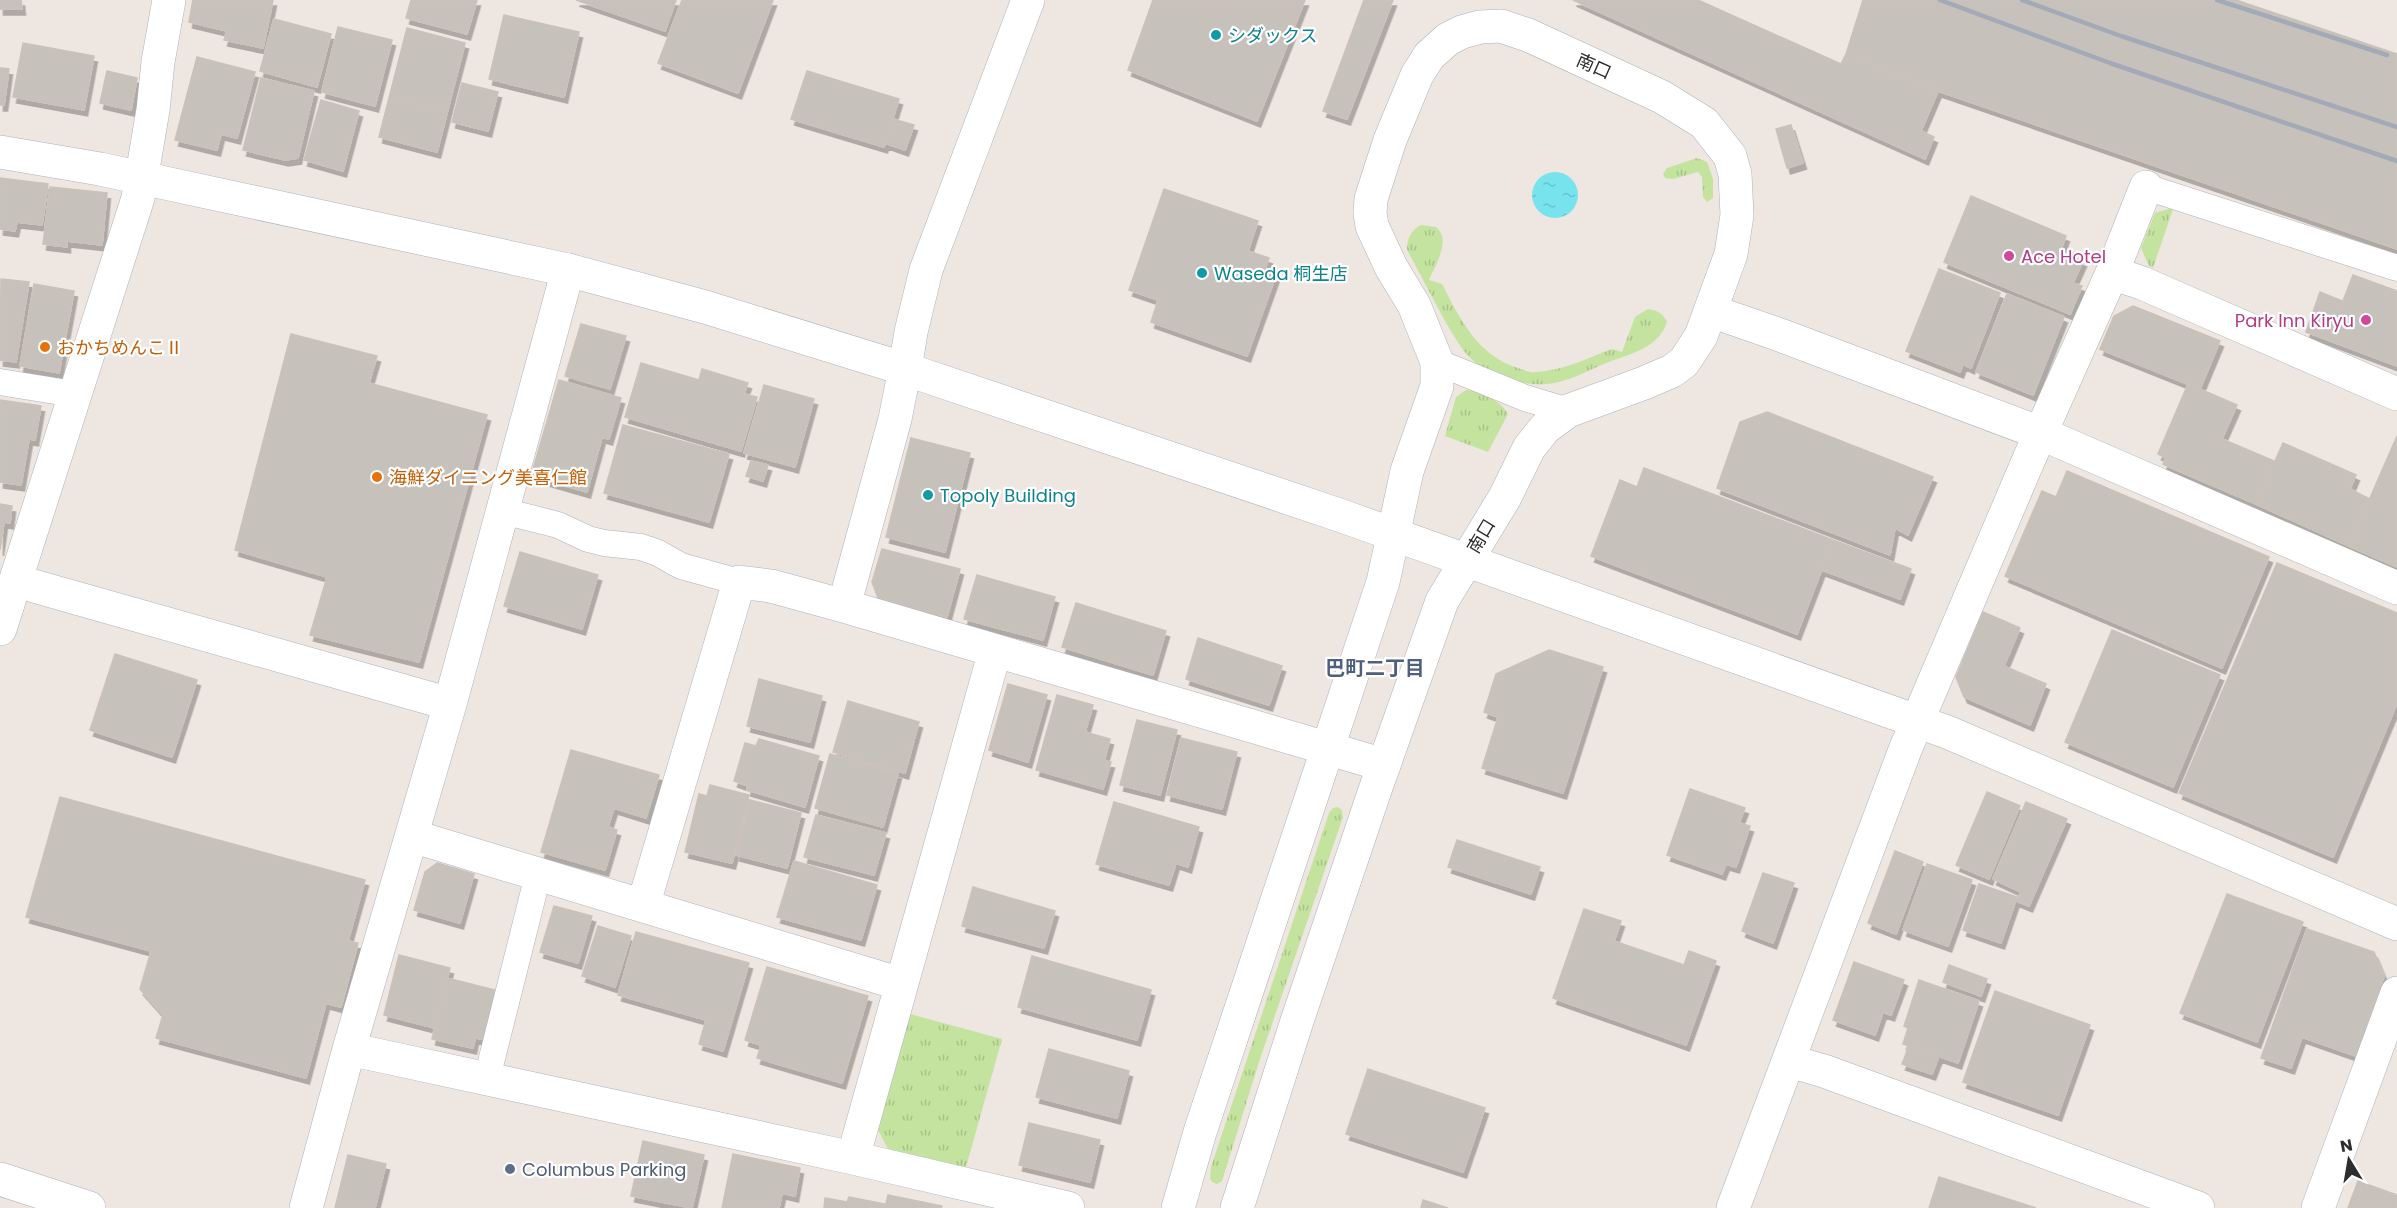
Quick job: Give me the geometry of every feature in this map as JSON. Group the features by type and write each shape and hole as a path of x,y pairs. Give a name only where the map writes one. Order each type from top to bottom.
{"street":[{"path":"0,629 133,215 169,0"},
{"path":"844,606 895,419 911,332 926,270 1028,0"},
{"name":"南口","path":"1178,1208 1200,1132 1383,582 1407,471 1437,386 1437,362 1414,305 1391,267 1372,226 1371,198 1390,140 1418,75 1430,56 1448,39 1462,32 1480,27 1501,26 1528,35 1662,97 1704,123 1730,156 1735,174 1737,215 1731,254 1711,311 1693,351 1684,362 1672,371 1568,411 1545,428 1529,448 1505,498 1442,601 1383,765 1297,1020 1237,1208"},
{"path":"0,152 141,177 568,270 705,307 905,369 1466,560 1947,732 2397,924"},
{"path":"1733,1208 1917,721 2040,433 2112,273 2146,187"},
{"path":"306,1208 349,1048 450,704 568,270"},
{"path":"2112,273 2153,288 2397,394"},
{"path":"1711,311 2040,433 2397,588"},
{"path":"16,580 450,704"},
{"path":"643,906 739,582 771,586 844,606 1383,765"},
{"path":"853,1158 995,651"},
{"path":"412,836 901,984"},
{"path":"2318,1208 2397,993"},
{"path":"349,1048 853,1158 1068,1208"},
{"path":"1789,1061 1824,1071 2198,1208"},
{"path":"0,1179 89,1208"}],"lane":[{"path":"2146,187 2397,268"},
{"path":"1437,362 1525,398 1568,411"},
{"path":"0,382 74,394"},
{"path":"503,511 558,525 588,539 641,547 658,553 681,566 739,582"},
{"path":"487,1078 538,875"}],"green space":[{"path":"1697,158 1707,162 1713,179 1713,198 1707,202 1703,197 1702,177 1698,172 1673,179 1665,178 1663,174 1667,168"},
{"path":"2173,209 2153,268 2149,266 2141,248 2155,213"},
{"path":"1421,225 1436,227 1441,232 1442,238 1441,253 1429,280 1442,284 1463,323 1481,345 1492,355 1518,368 1532,372 1546,371 1575,364 1612,349 1622,352 1635,317 1648,309 1660,313 1667,322 1657,339 1642,349 1567,380 1528,384 1502,377 1490,372 1469,357 1433,299 1407,250 1410,235"},
{"path":"1466,390 1490,397 1508,414 1488,452 1445,436 1456,397"},
{"path":"1338,807 1342,810 1343,817 1259,1062 1222,1181 1217,1184 1210,1178 1211,1167 1329,813 1333,808"},
{"path":"910,1014 1002,1039 966,1167 888,1149 878,1130"}],"water":[{"path":"1555,172 1571,179 1578,195 1571,211 1555,218 1539,211 1532,195 1539,179"}],"building":[{"path":"0,0 21,0 22,9 0,9"},
{"path":"193,0 273,0 263,48 224,40 227,31 189,22"},
{"path":"411,0 477,0 467,34 406,18"},
{"path":"576,0 676,0 665,31"},
{"path":"682,0 773,0 738,93 658,63"},
{"name":"シダックス","path":"1153,0 1305,0 1257,121 1128,70"},
{"path":"1364,0 1393,0 1347,119 1323,111"},
{"path":"1573,0 1698,0 1841,64 1846,54 1938,91 1921,131 1934,137 1925,159"},
{"path":"1863,0 2236,0 2397,54 2397,249 1938,91 1846,54"},
{"path":"504,15 579,32 564,97 489,79"},
{"path":"274,19 331,34 317,87 260,71"},
{"path":"338,27 392,40 375,106 322,92"},
{"path":"407,28 465,43 447,113 389,98"},
{"path":"23,43 94,56 84,110 13,97"},
{"path":"197,57 255,72 237,138 221,134 217,150 175,140"},
{"path":"0,68 9,69 4,105 0,105"},
{"path":"107,71 137,78 131,110 100,103"},
{"path":"807,71 899,99 884,147 791,119"},
{"path":"261,78 314,91 298,158 285,160 243,150"},
{"path":"462,83 498,92 488,131 452,122"},
{"path":"389,98 447,113 437,152 379,137"},
{"path":"321,100 359,111 343,171 304,160"},
{"path":"893,119 914,125 905,150 885,143"},
{"path":"1791,125 1803,163 1787,168 1776,129"},
{"path":"0,178 48,184 42,225 17,222 15,231 0,229"},
{"path":"50,187 107,193 102,245 67,241 67,247 43,244"},
{"name":"Waseda 桐生店","path":"1164,189 1258,221 1248,251 1269,258 1264,272 1276,275 1247,356 1151,322 1158,300 1129,290"},
{"name":"Ace Hotel","path":"1971,196 2066,236 2060,252 2083,261 2073,283 2082,286 2070,314 1944,262"},
{"path":"1939,269 2000,293 1971,368 1963,364 1960,372 1906,351"},
{"name":"Park Inn Kiryu","path":"2353,275 2397,291 2397,366 2328,340"},
{"path":"1,279 29,282 16,362 0,360"},
{"path":"34,284 74,291 59,373 20,366"},
{"path":"2320,292 2342,301 2328,340 2306,332"},
{"path":"2007,294 2064,317 2033,395 1976,372"},
{"path":"2133,306 2220,341 2200,389 2100,349 2114,316"},
{"path":"581,324 626,336 610,389 565,376"},
{"path":"291,334 377,356 369,383 487,415 419,662 310,635 327,577 235,550"},
{"path":"641,363 699,380 702,369 748,383 744,394 757,397 741,451 625,417"},
{"path":"559,380 621,398 609,439 602,437 587,492 531,476"},
{"path":"2188,384 2237,405 2222,439 2274,461 2256,504 2163,464 2166,458 2158,454"},
{"path":"764,385 814,399 795,467 744,453"},
{"path":"0,400 41,406 35,440 29,439 21,485 0,482"},
{"path":"1767,412 1933,477 1908,535 1895,528 1890,555 1717,488 1740,422"},
{"path":"623,425 729,454 709,522 604,493"},
{"path":"2397,436 2397,567 2349,546"},
{"name":"Topoly Building","path":"911,438 970,453 945,552 886,537"},
{"path":"2283,443 2356,475 2350,489 2370,499 2349,546 2256,504"},
{"path":"751,461 768,465 763,481 746,476"},
{"path":"1644,468 1833,540 1797,634 1591,556 1620,480 1637,487"},
{"path":"2067,471 2269,557 2222,668 2005,576 2042,491 2056,497"},
{"path":"0,504 12,506 10,523 4,522 0,550"},
{"path":"1833,540 1911,569 1900,599 1822,570"},
{"path":"882,549 960,569 947,617 878,598 872,582"},
{"path":"520,552 598,575 582,629 504,606"},
{"path":"2277,563 2397,613 2397,703 2333,857 2179,793"},
{"path":"977,575 1055,597 1043,640 964,619"},
{"path":"1076,603 1166,631 1153,675 1062,647"},
{"path":"1983,612 2020,628 2004,666 2046,684 2030,725 1964,697 1956,677"},
{"path":"2112,630 2220,675 2173,787 2065,742"},
{"path":"1198,638 1282,666 1269,705 1186,679"},
{"path":"1549,650 1603,667 1563,793 1482,768 1498,717 1484,712 1496,674"},
{"path":"115,654 197,680 172,757 90,730"},
{"path":"759,679 822,696 810,742 747,726"},
{"path":"1008,684 1047,695 1028,762 989,750"},
{"path":"1057,695 1093,705 1085,732 1110,739 1104,761 1111,762 1103,789 1036,770"},
{"path":"848,701 919,722 905,773 833,752"},
{"path":"1137,720 1177,730 1160,795 1120,785"},
{"path":"1181,738 1237,752 1222,809 1167,795"},
{"path":"759,739 819,756 805,807 747,790 748,786 734,781 745,743 756,746"},
{"path":"571,750 659,775 646,818 614,808 608,827 617,830 605,870 541,852"},
{"path":"830,754 898,773 883,827 815,808"},
{"path":"710,785 749,795 732,863 685,852 699,794 707,796"},
{"path":"1690,789 1745,808 1739,823 1750,826 1736,867 1726,864 1722,874 1667,855"},
{"path":"1987,792 2020,806 1989,879 1956,865"},
{"path":"60,797 365,880 348,941 358,943 341,1007 326,1003 306,1078 156,1038 163,1015 140,989 151,951 26,917"},
{"path":"750,800 801,813 787,868 736,855"},
{"path":"1114,802 1199,827 1188,867 1176,863 1169,885 1096,864"},
{"path":"2026,802 2067,819 2029,906 2017,901 2021,892 1993,879"},
{"path":"816,815 886,833 874,875 804,857"},
{"path":"1457,840 1540,867 1531,894 1448,867"},
{"path":"1895,851 1923,862 1896,934 1868,923"},
{"path":"794,861 877,885 861,940 777,917"},
{"path":"437,863 474,874 460,923 414,910 425,872"},
{"path":"1927,864 1972,880 1948,946 1903,930"},
{"path":"1763,873 1794,883 1773,943 1742,931"},
{"path":"1979,884 2017,897 2001,943 1963,930"},
{"path":"973,887 1055,911 1044,948 962,926"},
{"path":"2227,894 2303,922 2257,1042 2180,1013"},
{"path":"554,906 592,916 578,963 540,952"},
{"path":"1584,909 1621,921 1614,941 1684,965 1689,951 1716,961 1686,1045 1553,998"},
{"path":"598,926 631,936 615,987 582,976"},
{"path":"2307,929 2374,952 2384,976 2356,1056 2302,1037 2291,1068 2261,1058"},
{"path":"636,932 749,963 723,1051 699,1044 706,1020 618,995"},
{"path":"399,955 450,968 435,1028 384,1015"},
{"path":"1032,956 1151,990 1137,1040 1018,1007"},
{"path":"1854,962 1904,980 1891,1015 1883,1012 1875,1035 1833,1020"},
{"path":"1949,965 1987,979 1981,996 1943,982"},
{"path":"767,967 868,996 842,1083 757,1058 761,1045 745,1040"},
{"path":"447,978 495,990 483,1039 475,1038 473,1048 432,1039"},
{"path":"1919,980 1979,1001 1958,1063 1903,1044 1908,1028 1904,1026"},
{"path":"1995,991 2090,1025 2058,1115 1963,1082"},
{"path":"1909,1046 1939,1056 1932,1074 1902,1064"},
{"path":"1049,1049 1129,1071 1117,1118 1036,1097"},
{"path":"1368,1069 1485,1108 1463,1172 1346,1134"},
{"path":"1029,1123 1100,1140 1090,1182 1019,1165"},
{"path":"643,1141 704,1155 692,1208 631,1196"},
{"path":"733,1154 800,1168 795,1196 782,1193 779,1208 722,1208"},
{"path":"348,1155 386,1164 375,1208 335,1208"},
{"path":"1939,1177 2036,1208 1929,1208"},
{"path":"2358,1181 2397,1195 2397,1208 2348,1208"},
{"path":"888,1195 942,1206 941,1208 885,1208"},
{"path":"849,1197 885,1204 885,1208 824,1208 825,1198 847,1202"},
{"path":"1423,1200 1448,1208 1421,1208"}],"railway":[{"path":"1940,0 2110,63 2397,161"},
{"path":"2022,0 2121,36 2397,127"},
{"path":"2217,0 2387,55"}],"place":[{"name":"シダックス","path":"1216,35"},
{"name":"Ace Hotel","path":"2009,256"},
{"name":"Waseda 桐生店","path":"1202,273"},
{"name":"Park Inn Kiryu","path":"2366,320"},
{"name":"おかちめんこⅡ","path":"45,347"},
{"name":"海鮮ダイニング美喜仁館","path":"377,477"},
{"name":"Topoly Building","path":"928,495"},
{"name":"Columbus Parking","path":"510,1169"}],"district":[{"name":"巴町二丁目","path":"1375,668"}]}
